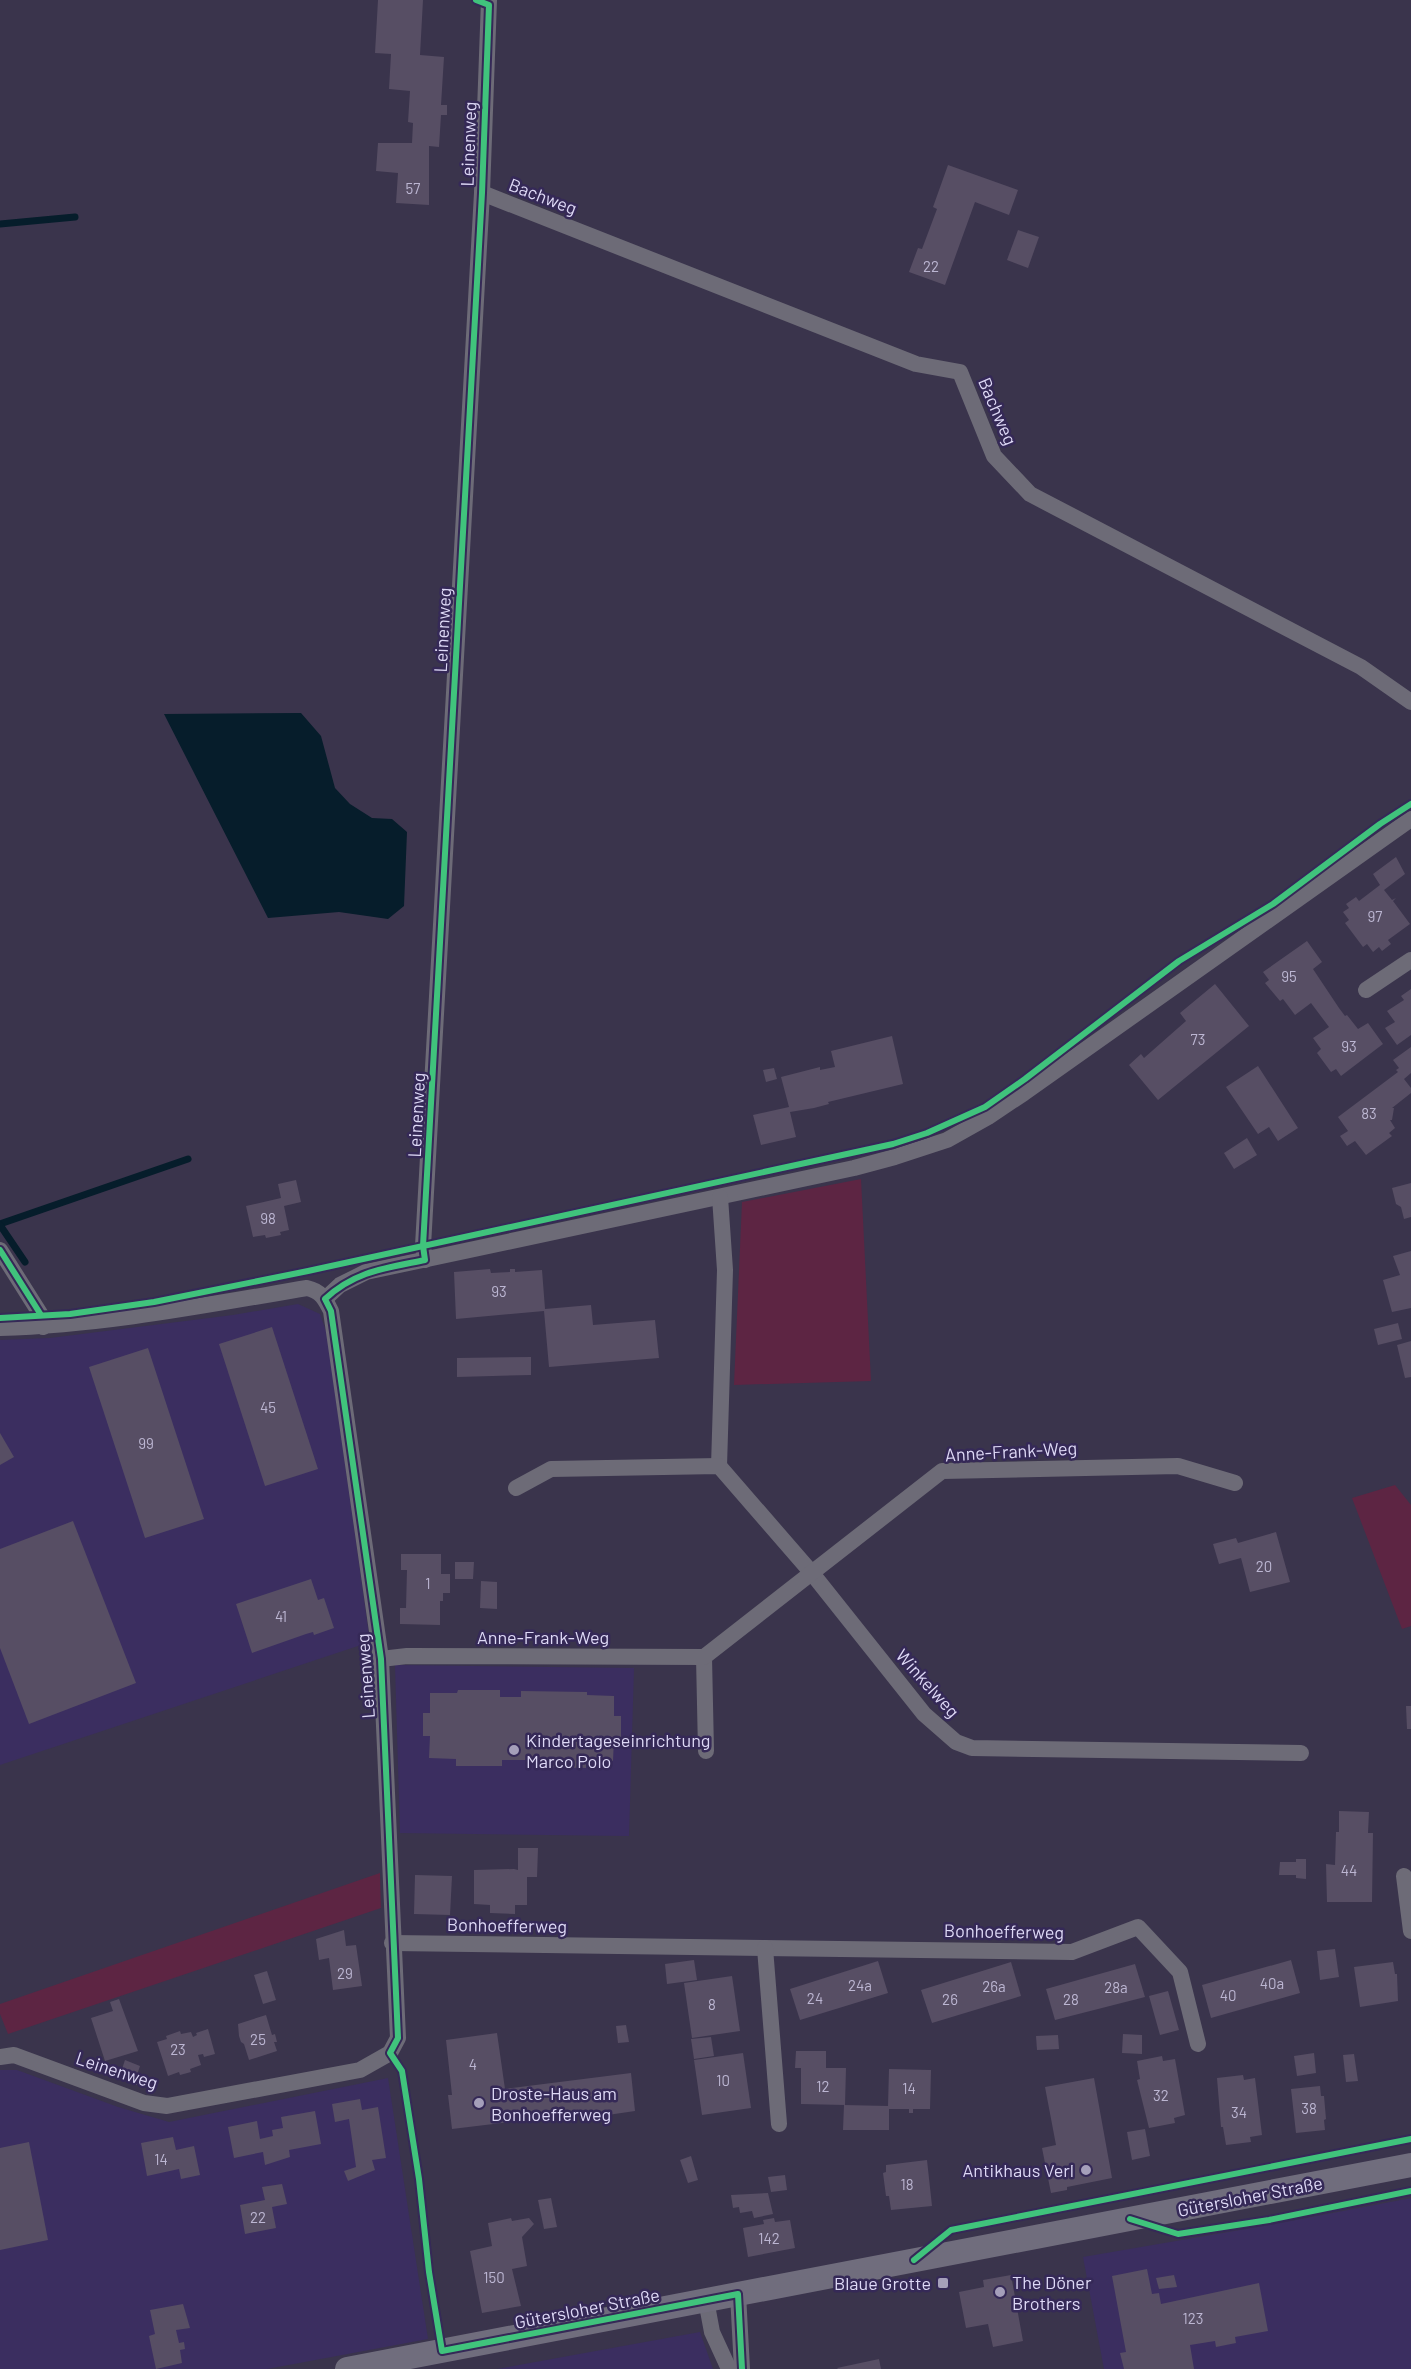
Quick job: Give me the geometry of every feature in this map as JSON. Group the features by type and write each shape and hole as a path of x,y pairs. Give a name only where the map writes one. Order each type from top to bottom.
{"main road":[{"name":"Gütersloher Straße","path":"347,2369 1411,2166"}],"street":[{"name":"Leinenweg","path":"425,1260 424,1234 482,193 489,0"},
{"name":"Bachweg","path":"482,193 916,364 960,372 994,456 1030,494 1361,667 1411,702"},
{"path":"0,1328 43,1327 165,1312 308,1288 317,1290 325,1299 340,1285 366,1272 854,1168 947,1140 1024,1094 1411,819"},
{"path":"1366,990 1411,960"},
{"path":"516,1488 551,1469 719,1466 725,1270 720,1197"},
{"path":"0,1250 42,1315 43,1327"},
{"name":"Leinenweg","path":"0,2057 14,2055 144,2103 167,2106 360,2070 390,2053 398,2038 381,1659 331,1311 325,1299"},
{"name":"Winkelweg","path":"719,1466 810,1572 924,1714 956,1742 972,1748 1301,1753"},
{"name":"Anne-Frank-Weg","path":"381,1659 407,1656 704,1657 942,1471 1178,1466 1235,1483"},
{"path":"704,1657 706,1751"},
{"path":"1404,1876 1411,1931"},
{"name":"Bonhoefferweg","path":"392,1943 1072,1952 1138,1927 1180,1972 1198,2044"},
{"path":"765,1947 779,2124"},
{"path":"738,2294 742,2369"},
{"path":"706,2300 712,2332 729,2369"}],"shaded area":[{"path":"861,1179 871,1381 734,1385 742,1202"},
{"path":"298,1304 320,1314 327,1334 370,1642 0,1765 0,1340 50,1338 233,1315"},
{"path":"1395,1485 1411,1505 1411,1626 1402,1629 1352,1498"},
{"name":"Kindertageseinrichtung Marco Polo","path":"395,1665 634,1668 629,1836 400,1833"},
{"path":"380,1873 381,1908 8,2034 0,2014 0,2004"},
{"path":"0,2070 17,2070 118,2107 169,2122 388,2078 428,2339 267,2369 0,2369"},
{"path":"1411,2198 1411,2369 1104,2369 1083,2257"},
{"path":"700,2332 713,2369 497,2369"}],"water":[{"path":"301,713 321,736 335,788 350,804 372,818 392,819 407,832 404,906 388,919 339,912 268,918 164,714"}],"building":[{"path":"378,0 423,0 420,55 444,57 441,105 447,105 447,115 441,115 439,147 429,146 429,205 396,203 398,173 376,171 378,143 412,143 413,123 408,122 410,91 389,89 391,54 375,53"},
{"path":"948,165 1018,190 1009,215 975,202 945,285 909,272 918,248 922,249 937,209 933,207"},
{"path":"1018,230 1039,237 1028,268 1007,260"},
{"path":"1396,857 1405,874 1384,890 1392,900 1396,898 1393,901 1410,924 1388,940 1391,944 1382,951 1379,947 1373,952 1367,944 1363,947 1345,923 1349,920 1343,912 1349,908 1346,904 1356,897 1359,901 1380,885 1373,874"},
{"path":"1307,941 1322,962 1313,969 1339,1008 1358,1029 1368,1023 1383,1044 1341,1076 1336,1069 1331,1072 1317,1053 1321,1049 1313,1038 1329,1027 1311,1003 1295,1015 1283,999 1280,1001 1265,983 1269,980 1263,972"},
{"path":"1215,984 1249,1026 1158,1100 1129,1065 1141,1054 1144,1058 1186,1021 1180,1013"},
{"path":"1411,989 1411,1035 1397,1045 1385,1028 1395,1022 1387,1011 1404,1000 1401,996"},
{"path":"892,1036 903,1084 828,1102 829,1104 814,1108 790,1112 796,1137 761,1145 753,1115 789,1107 781,1077 820,1067 820,1070 835,1067 831,1051"},
{"path":"1411,1047 1411,1073 1404,1079 1411,1088 1411,1093 1392,1108 1394,1108 1392,1120 1390,1120 1395,1128 1389,1133 1392,1136 1366,1155 1355,1141 1347,1146 1340,1136 1348,1131 1338,1117 1398,1072 1396,1070 1399,1068 1393,1060"},
{"path":"1258,1066 1298,1128 1278,1141 1269,1127 1258,1134 1226,1087"},
{"path":"774,1068 777,1079 766,1082 763,1070"},
{"path":"1247,1138 1257,1155 1234,1169 1224,1153"},
{"path":"296,1180 301,1202 284,1206 289,1230 280,1232 281,1235 266,1238 265,1235 253,1237 246,1206 281,1198 278,1184"},
{"path":"1411,1183 1411,1217 1404,1219 1401,1207 1396,1204 1392,1188"},
{"path":"1411,1251 1411,1308 1392,1312 1383,1280 1400,1275 1393,1256"},
{"path":"490,1269 491,1273 510,1272 510,1269 515,1269 515,1272 542,1270 545,1309 591,1305 593,1325 655,1320 659,1358 549,1367 544,1311 456,1319 454,1272"},
{"path":"1398,1323 1402,1339 1378,1345 1374,1329"},
{"path":"272,1327 318,1469 265,1486 219,1344"},
{"path":"1411,1341 1411,1377 1405,1378 1397,1345"},
{"path":"148,1348 204,1519 145,1538 89,1367"},
{"path":"531,1357 531,1375 457,1377 457,1358"},
{"path":"0,1433 14,1457 0,1465"},
{"path":"73,1521 136,1683 29,1724 0,1648 0,1549"},
{"path":"1276,1532 1290,1582 1250,1592 1241,1558 1219,1564 1213,1544 1236,1538 1238,1543"},
{"path":"401,1554 441,1554 441,1574 450,1574 450,1593 443,1593 443,1601 440,1601 440,1625 400,1624 400,1608 406,1608 407,1570 401,1570"},
{"path":"455,1562 474,1562 473,1579 455,1579"},
{"path":"311,1579 318,1600 324,1598 334,1628 314,1635 313,1632 306,1634 252,1653 236,1604"},
{"path":"481,1581 497,1582 497,1609 480,1608"},
{"path":"458,1690 500,1690 500,1697 521,1697 521,1691 587,1692 587,1695 614,1696 614,1716 621,1716 621,1739 614,1739 613,1761 586,1761 586,1768 541,1767 541,1760 502,1760 502,1766 456,1766 456,1759 429,1758 430,1736 423,1736 423,1713 430,1713 430,1693 457,1693"},
{"path":"1406,1706 1411,1706 1411,1729 1407,1729"},
{"path":"1339,1811 1369,1812 1368,1833 1373,1833 1372,1902 1327,1902 1326,1864 1335,1865"},
{"path":"518,1848 538,1848 537,1877 527,1877 527,1905 515,1905 515,1914 490,1913 490,1905 474,1904 474,1870 518,1870"},
{"path":"1296,1859 1306,1859 1306,1879 1296,1878 1296,1875 1279,1875 1280,1862 1296,1862"},
{"path":"415,1875 452,1876 450,1915 414,1914"},
{"path":"344,1930 346,1946 356,1945 362,1986 333,1990 329,1958 319,1960 316,1939"},
{"path":"1335,1949 1339,1977 1320,1980 1317,1951"},
{"path":"694,1960 697,1980 667,1984 665,1964"},
{"path":"1291,1960 1300,1993 1211,2018 1202,1985"},
{"path":"878,1961 888,1993 800,2020 790,1989"},
{"path":"1011,1962 1021,1996 932,2023 921,1990"},
{"path":"1393,1962 1395,1974 1397,1974 1398,2001 1360,2007 1354,1967"},
{"path":"1135,1964 1145,1997 1055,2020 1046,1989"},
{"path":"267,1971 276,2000 263,2004 254,1975"},
{"path":"732,1976 740,2031 692,2038 684,1983"},
{"path":"1168,1991 1179,2030 1160,2035 1149,1996"},
{"path":"119,1999 138,2051 105,2061 91,2018 113,2011 110,2002"},
{"path":"266,2015 272,2035 275,2034 277,2042 274,2042 277,2051 249,2060 239,2036 238,2024"},
{"path":"626,2025 629,2042 618,2043 616,2026"},
{"path":"208,2029 215,2054 204,2057 203,2054 198,2055 201,2065 190,2069 191,2072 180,2075 179,2072 168,2076 157,2042 180,2031 181,2034 191,2032 193,2037 197,2035 196,2033"},
{"path":"497,2033 505,2089 631,2073 635,2111 601,2116 601,2111 452,2129 448,2095 452,2095 446,2040"},
{"path":"1123,2034 1142,2035 1142,2054 1122,2053"},
{"path":"1058,2035 1059,2049 1037,2050 1036,2036"},
{"path":"711,2037 714,2056 694,2059 691,2039"},
{"path":"796,2051 826,2051 826,2068 846,2068 845,2105 801,2104 801,2068 795,2068"},
{"path":"743,2053 751,2108 702,2115 694,2060"},
{"path":"1314,2053 1316,2073 1297,2076 1294,2056"},
{"path":"1354,2054 1358,2081 1346,2082 1343,2055"},
{"path":"1162,2056 1163,2061 1175,2059 1185,2115 1174,2118 1175,2123 1149,2128 1137,2080 1140,2079 1137,2061"},
{"path":"125,2060 140,2066 137,2075 141,2076 137,2085 112,2075 115,2067 122,2069"},
{"path":"889,2069 931,2070 930,2109 913,2109 913,2113 909,2113 909,2109 889,2109 889,2130 843,2130 844,2105 888,2106"},
{"path":"1243,2075 1244,2080 1255,2078 1262,2135 1250,2137 1251,2142 1226,2145 1223,2127 1221,2127 1217,2078"},
{"path":"1094,2078 1112,2178 1067,2187 1067,2190 1051,2193 1042,2148 1056,2145 1045,2087"},
{"path":"1320,2086 1321,2096 1324,2096 1325,2130 1296,2133 1291,2089"},
{"path":"360,2099 362,2110 378,2107 386,2158 372,2160 375,2170 348,2181 344,2171 356,2167 349,2119 335,2122 332,2104"},
{"path":"315,2111 321,2144 289,2150 290,2157 265,2165 263,2152 234,2158 228,2127 257,2121 260,2139 273,2136 272,2130 283,2128 281,2117"},
{"path":"1145,2129 1150,2156 1132,2160 1127,2132"},
{"path":"173,2137 176,2150 194,2146 200,2175 181,2179 179,2169 147,2176 141,2143"},
{"path":"29,2142 48,2240 0,2250 0,2148"},
{"path":"691,2156 698,2180 688,2183 680,2160"},
{"path":"927,2160 932,2206 891,2210 889,2196 886,2196 883,2173 886,2172 886,2165"},
{"path":"785,2175 787,2190 771,2192 768,2177"},
{"path":"282,2184 287,2204 272,2207 276,2228 245,2234 240,2205 265,2200 262,2187"},
{"path":"768,2193 773,2214 754,2218 752,2211 740,2213 739,2207 733,2208 731,2195"},
{"path":"551,2198 557,2227 544,2229 538,2200"},
{"path":"511,2218 512,2221 529,2218 534,2224 522,2237 527,2266 512,2269 521,2306 482,2313 470,2251 492,2246 488,2223"},
{"path":"774,2218 775,2222 790,2220 795,2248 748,2257 743,2228 764,2224 763,2220"},
{"path":"1147,2269 1152,2294 1159,2293 1161,2304 1259,2283 1268,2331 1235,2337 1236,2343 1216,2347 1215,2341 1190,2345 1194,2369 1124,2369 1120,2353 1126,2352 1112,2276"},
{"path":"1011,2275 1023,2341 993,2347 988,2324 966,2328 959,2292 984,2287 983,2280"},
{"path":"1174,2275 1177,2287 1159,2289 1156,2278"},
{"path":"183,2304 190,2328 176,2330 179,2343 184,2342 185,2349 180,2350 182,2363 156,2369 149,2336 155,2334 150,2310"},
{"path":"879,2359 881,2369 837,2368"}],"waterway":[{"path":"0,224 75,217"},
{"path":"0,1224 188,1159"},
{"path":"0,1225 25,1262"}],"cycle path":[{"path":"476,0 489,5 482,193 423,1246 425,1260 384,1268 360,1276 325,1299 331,1311 381,1659 398,2038 390,2053 402,2071 442,2351 738,2294 742,2369"},
{"path":"0,1318 70,1314 154,1302 308,1271 893,1144 927,1133 985,1107 1179,961 1273,904 1380,824 1411,804"},
{"path":"0,1250 41,1315"},
{"path":"914,2260 951,2230 1411,2139"},
{"path":"1130,2219 1178,2234 1269,2220 1411,2191"}],"place":[{"name":"Kindertageseinrichtung Marco Polo","path":"514,1750"},
{"name":"Droste-Haus am Bonhoefferweg","path":"479,2103"},
{"name":"Antikhaus Verl","path":"1086,2170"},
{"name":"Blaue Grotte","path":"943,2283"},
{"name":"The Döner Brothers","path":"1000,2292"}]}
